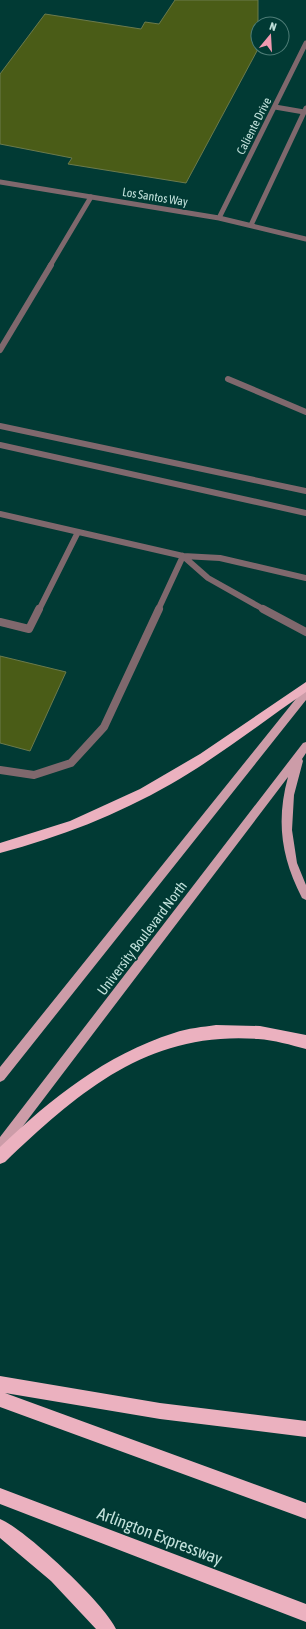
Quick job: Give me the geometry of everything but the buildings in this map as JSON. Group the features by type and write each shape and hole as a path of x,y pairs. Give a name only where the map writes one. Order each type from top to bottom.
{"highway":[{"path":"0,848 38,837 73,824 150,790 190,766 306,686"},
{"path":"0,1157 60,1102 88,1081 120,1061 154,1045 188,1035 224,1030 260,1031 306,1042"},
{"path":"0,1384 160,1411 306,1429"},
{"path":"0,1399 306,1511"},
{"name":"Arlington Expressway","path":"0,1496 306,1613"},
{"path":"0,1527 43,1562 69,1586 107,1629"}],"main road":[{"name":"University Boulevard North","path":"0,1076 306,693"},
{"name":"University Boulevard North","path":"0,1147 304,749"},
{"path":"304,749 290,791 286,832 289,857 293,872 306,895"}],"street":[{"name":"Caliente Drive","path":"219,218 306,43"},
{"path":"251,225 305,110 275,107"},
{"name":"Los Santos Way","path":"0,182 219,218 306,239"},
{"path":"0,350 91,197"},
{"path":"228,379 306,412"},
{"path":"0,426 306,491"},
{"path":"0,445 306,513"},
{"path":"0,514 184,556 220,558 306,578"},
{"path":"0,622 29,629 78,532"},
{"path":"184,556 208,578 306,632"},
{"path":"0,770 34,775 71,763 104,727 184,556"}]}
